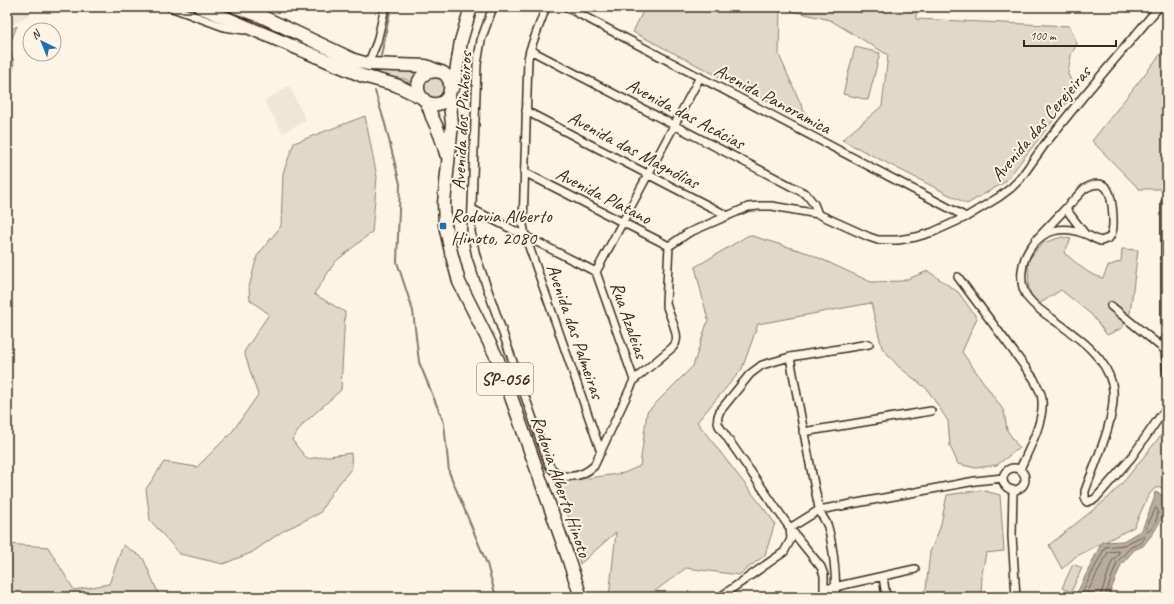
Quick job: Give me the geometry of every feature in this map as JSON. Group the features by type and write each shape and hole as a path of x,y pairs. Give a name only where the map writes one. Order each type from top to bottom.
{"main road":[{"path":"200,7 270,35 363,76 396,85 433,104 440,103 446,99 450,92 450,82 440,72 426,66 368,64 354,60 261,16 236,7"},
{"name":"Rodovia Alberto Hinoto","path":"471,7 461,41 454,86 450,92 452,124 444,203 445,225 460,282 498,360 581,597"},
{"path":"423,99 418,90 420,79 429,72 440,72 455,65 457,61"},
{"name":"Rodovia Alberto Hinoto","path":"423,99 443,141 448,161"}],"street":[{"path":"170,7 224,27 270,35"},
{"path":"368,64 377,42 385,7"},
{"name":"Avenida dos Pinheiros","path":"493,7 481,40 477,65 471,232 476,256 549,465 558,475 579,475 594,466 601,452"},
{"name":"Avenida das Palmeiras","path":"546,7 528,59 523,225 525,235 601,452"},
{"name":"Avenida Panoramica","path":"566,7 966,217"},
{"path":"1153,7 1159,7"},
{"name":"Avenida das Cerejeiras","path":"669,246 688,233 748,208 759,206 772,206 818,214 869,238 878,240 898,240 916,237 933,232 966,217 999,197 1020,179 1045,144 1082,98 1159,7"},
{"name":"Avenida das Acácias","path":"530,50 806,194 814,204 818,214"},
{"path":"472,209 596,272 700,77"},
{"name":"Avenida das Magnólias","path":"526,111 728,216"},
{"name":"Avenida Platano","path":"524,172 669,246"},
{"path":"1036,240 1049,232 1063,229 1085,234 1096,240 1106,240 1111,236 1112,232 1113,210 1111,194 1108,189 1096,184 1088,186 1081,191 1036,240 1026,256 1022,278 1025,294 1034,305 1084,343 1103,365 1112,383 1112,410 1106,434 1085,491 1085,500 1087,502 1095,499 1131,458 1161,415 1167,410"},
{"path":"1165,203 1165,350 1167,376"},
{"path":"1066,209 1085,234"},
{"path":"601,452 634,380 673,347 677,341 666,303 669,246"},
{"name":"Rua Azaleias","path":"596,272 634,380"},
{"path":"958,277 1034,379 1041,394 1042,402 1039,423 1034,439 1020,469"},
{"path":"1111,306 1165,350"},
{"path":"824,597 824,575 821,568 790,528 717,421 720,411 756,368 770,361 869,344"},
{"path":"790,357 819,510 828,526 836,586 835,597"},
{"path":"803,432 931,411"},
{"path":"1015,468 1020,469 1025,477 1024,484 1020,488 1013,490 1005,486 1003,478 1005,472 1015,468"},
{"path":"790,528 819,510 975,481 1003,478"},
{"path":"1013,490 1012,536 1016,597"},
{"path":"720,597 784,552 791,539 790,528"},
{"path":"825,589 915,569"},
{"path":"883,576 886,597"}],"shaded area":[{"path":"7,7 42,7 7,28"},
{"path":"645,7 916,7 916,19 1070,26 1077,44 1071,55 1068,74 1076,91 1005,182 967,204 842,140 882,106 888,55 830,20 780,8 779,55 808,120 741,88 633,32"},
{"path":"17,26 8,48 14,62 14,66 7,83 7,32"},
{"path":"1167,46 1167,189 1139,189 1092,141"},
{"path":"855,47 880,53 868,100 843,94"},
{"path":"323,52 360,65 424,69 416,85 405,79 370,74"},
{"path":"429,77 441,77 447,88 439,100 425,96 423,84"},
{"path":"289,86 306,120 283,133 264,101"},
{"path":"365,116 377,177 372,232 335,262 314,294 345,312 341,390 303,424 292,440 307,459 351,453 352,468 332,492 320,513 283,531 251,553 223,564 180,554 150,520 146,489 164,462 197,467 232,432 258,395 244,352 269,314 250,300 249,287 257,256 281,226 283,173 294,143"},
{"path":"749,235 808,253 871,282 902,281 928,271 958,292 977,318 962,352 1004,411 1007,430 1019,448 997,465 976,468 958,464 950,446 948,421 927,389 899,367 882,348 871,303 758,324 742,369 697,422 775,523 765,555 739,575 686,568 647,597 609,597 616,532 580,564 565,503 554,483 624,473 640,466 647,412 693,366 708,320 695,267"},
{"path":"1062,237 1071,239 1064,253 1086,271 1103,278 1108,266 1121,261 1122,249 1138,250 1130,313 1122,328 1107,335 1092,315 1061,290 1039,304 1029,292 1028,260 1043,243"},
{"path":"1166,429 1167,487 1155,488 1148,496 1134,527 1075,557 1062,569 1049,545 1108,498 1125,480"},
{"path":"981,490 1000,495 1004,551 986,553 982,574 981,597 917,597 926,589 930,552 940,528 947,495"},
{"path":"7,544 48,547 74,590 109,584 123,545 143,558 160,597 7,597"},
{"path":"1073,564 1082,568 1071,592 1062,588"}],"water":[{"path":"1155,492 1163,495 1162,518 1154,532 1143,546 1134,550 1121,565 1108,597 1075,597 1102,542 1123,541 1142,530 1154,499"}],"waterway":[{"path":"381,56 391,7"},
{"path":"375,91 400,184 397,262 413,311 419,362 444,423 449,472 487,564 496,597"}],"place":[{"name":"Rodovia Alberto Hinoto, 2080","path":"443,226"}]}
